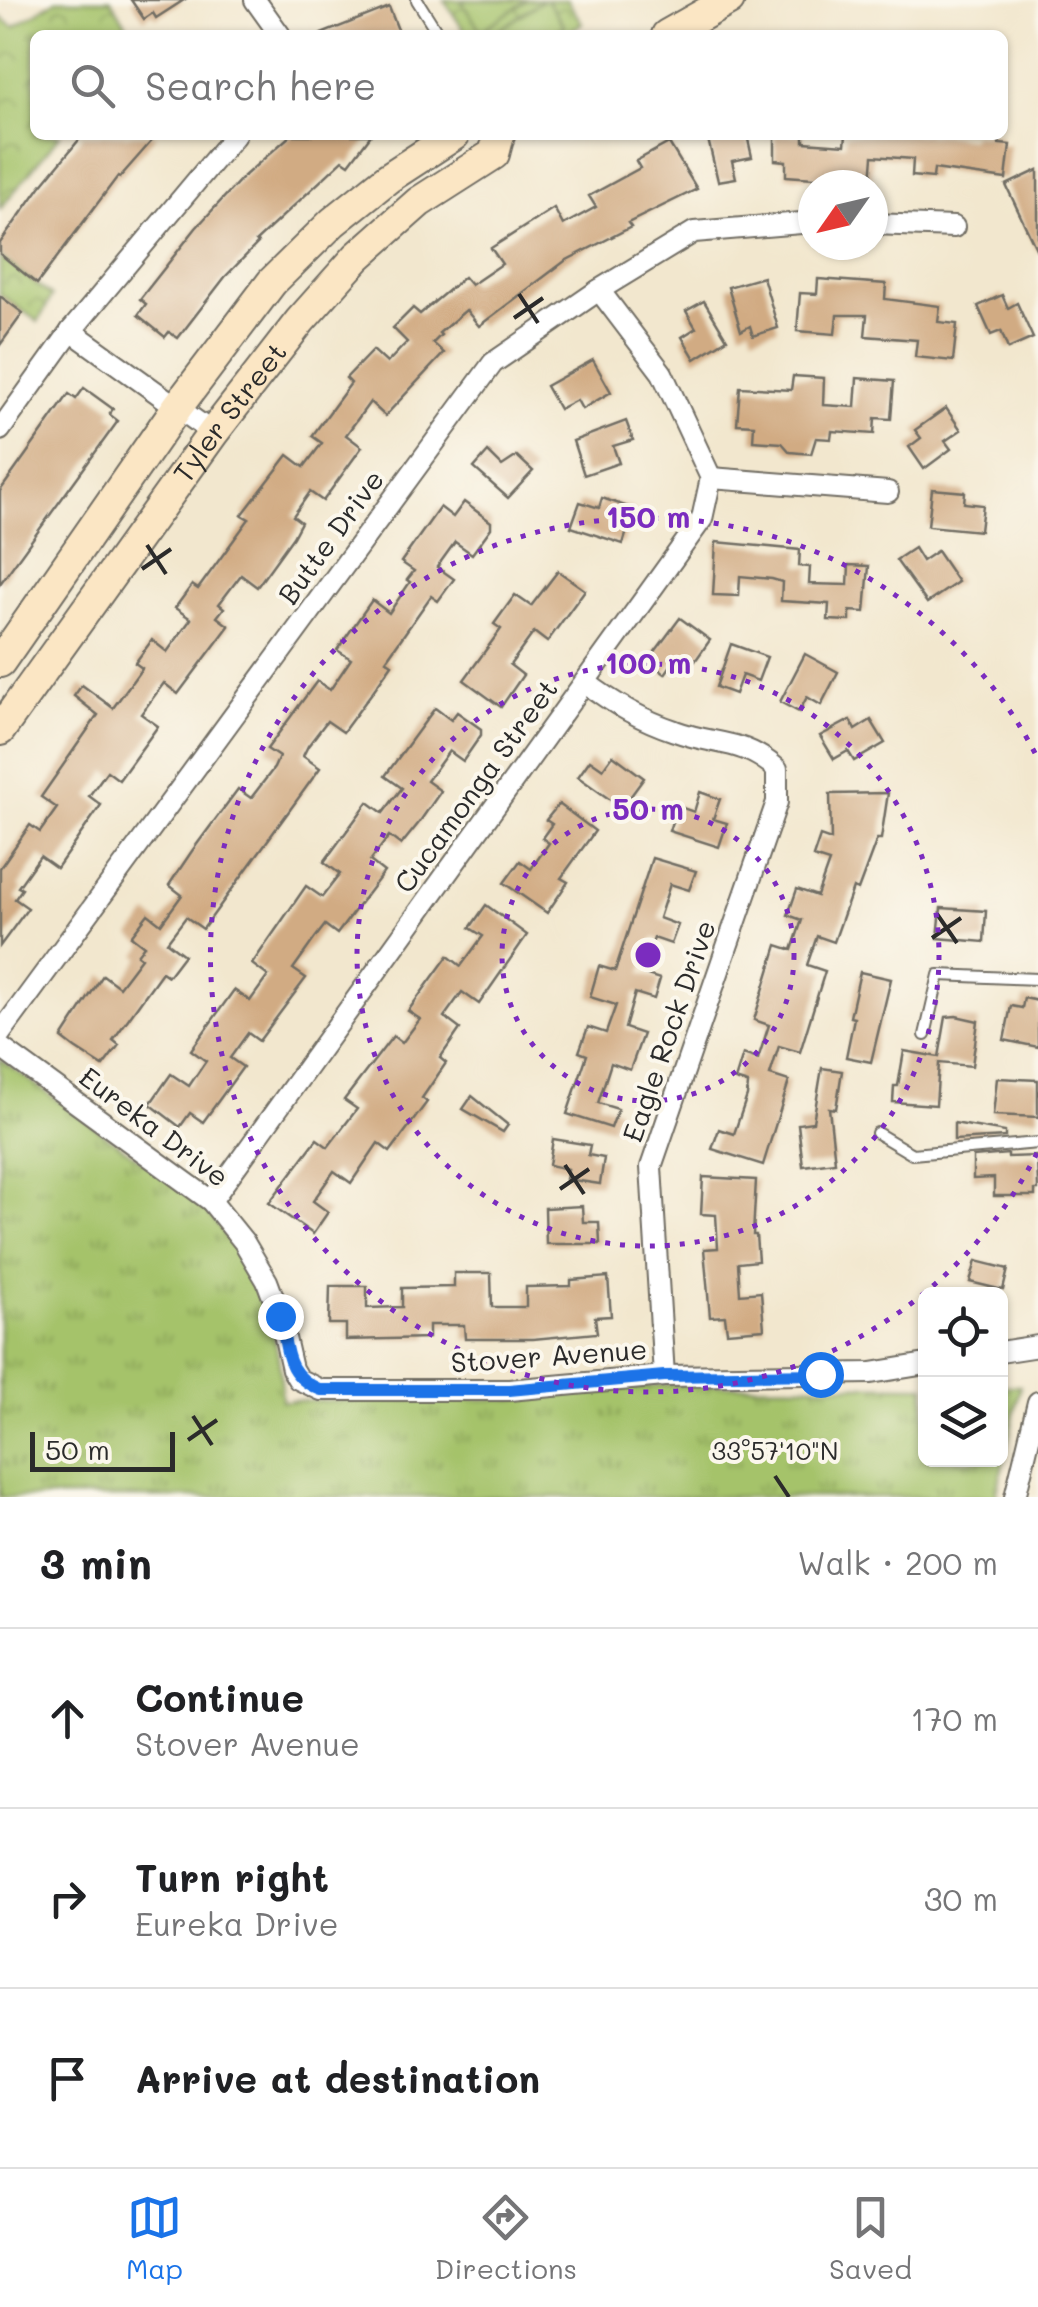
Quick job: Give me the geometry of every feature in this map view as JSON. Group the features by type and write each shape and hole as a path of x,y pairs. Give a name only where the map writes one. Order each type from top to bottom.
{"main road":[{"path":"676,30 728,0"},
{"name":"Tyler Street","path":"0,662 178,406 272,282 321,234 388,178 446,140"},
{"name":"Tyler Street","path":"0,730 214,433 300,321 357,256 419,202 494,154 497,140"}],"street":[{"path":"255,0 276,30"},
{"path":"0,430 71,331 231,140"},
{"name":"Butte Drive","path":"0,1034 492,363 599,290 694,232 798,223"},
{"path":"888,225 954,228"},
{"path":"599,290 662,373 711,478 888,492"},
{"path":"71,331 214,433"},
{"name":"Cucamonga Street","path":"211,1201 702,519 711,478"},
{"name":"Eagle Rock Drive","path":"585,682 636,715 677,732 756,750 777,769 777,802 651,1167 664,1376"},
{"name":"Eureka Drive","path":"0,1047 211,1201 244,1242 267,1281 298,1379"},
{"path":"1008,1351 1038,1346"},
{"name":"Stover Avenue","path":"298,1379 321,1390 509,1390 664,1376 871,1373 918,1365"},
{"path":"1015,1497 1038,1402"}],"lane":[{"path":"416,0 436,30"},
{"path":"926,1035 939,976 1038,979"},
{"path":"877,1134 912,1154 1038,1143"}],"green space":[{"path":"56,0 111,0 130,30 30,30 30,140 56,140 0,209 0,17 14,27"},
{"path":"444,0 567,0 582,23 572,30 464,30"},
{"path":"467,0 527,0 482,30 462,3"},
{"path":"543,0 547,0 564,26 559,30 499,30"},
{"path":"0,257 52,296 38,322 0,294"},
{"path":"0,1059 192,1197 212,1219 246,1265 268,1316 276,1343 282,1401 512,1399 661,1385 918,1386 918,1467 1002,1467 996,1497 0,1497"},
{"path":"1008,1386 1020,1386 1008,1442"}],"building":[{"path":"131,0 184,0 156,18 153,13 144,19"},
{"path":"389,7 398,30 331,30"},
{"path":"79,140 153,140 118,176 37,284 0,254 0,243"},
{"path":"285,140 367,140 349,164 343,160 256,241 178,338 169,332 165,337 138,315 146,304 140,299 196,228 243,177"},
{"path":"708,140 748,140 752,157 732,161 736,178 718,181"},
{"path":"775,140 845,145 846,140 1000,140 999,144 1010,145 1006,179 934,169 933,178 912,176 913,159 873,156 872,170 798,170 798,177 786,176 786,161 775,160"},
{"path":"669,143 697,189 628,223 631,227 565,261 479,326 466,310 433,343 444,353 385,416 370,402 346,435 362,447 323,501 310,492 293,516 301,522 293,537 257,587 241,575 219,604 224,608 217,617 229,626 178,694 164,683 141,714 158,726 119,780 107,771 89,796 101,805 57,868 40,856 18,887 22,889 15,899 28,908 0,946 0,868 30,825 40,832 57,808 41,797 98,715 74,696 82,685 113,708 142,668 135,663 152,640 167,652 191,619 175,608 192,585 198,589 249,519 242,515 288,455 304,467 322,443 312,436 351,383 346,378 373,350 387,363 407,342 393,328 413,308 420,314 464,277 471,285 502,264 491,248 554,208 563,225 596,207 589,196 640,168 636,161"},
{"path":"1038,170 1038,253 1006,185"},
{"path":"763,277 778,328 753,336 750,326 741,331 728,287"},
{"path":"818,279 886,284 885,299 940,306 938,322 957,324 953,361 915,357 917,340 865,336 867,315 837,315 835,334 797,331 800,293 817,294"},
{"path":"1002,295 1008,308 1017,303 1033,338 1008,349 1001,331 991,335 978,306"},
{"path":"0,296 23,313 0,345"},
{"path":"704,301 727,339 695,359 682,337 696,328 686,311"},
{"path":"593,360 611,392 582,409 577,400 559,409 546,386"},
{"path":"793,376 824,378 823,405 855,407 857,378 894,381 891,419 875,418 874,434 832,431 831,439 816,438 811,454 790,452 782,443 753,441 754,425 737,424 740,387 791,390"},
{"path":"84,388 113,409 109,414 118,421 0,584 0,491 69,394 76,399"},
{"path":"946,408 961,430 945,441 951,449 924,469 909,447 921,438 915,430"},
{"path":"626,421 633,440 613,446 619,463 584,475 573,441"},
{"path":"488,452 502,466 517,456 533,471 508,498 474,468"},
{"path":"932,489 965,492 964,503 983,505 980,531 928,526"},
{"path":"602,498 634,509 623,544 571,527 580,502 599,508"},
{"path":"464,502 491,522 491,528 472,554 455,542 437,567 454,579 438,601 431,596 386,660 392,664 343,732 327,721 308,746 303,756 320,768 203,929 186,917 167,942 184,955 168,976 162,972 113,1040 119,1045 103,1066 75,1048 62,1038 103,975 119,987 141,958 137,955 144,946 131,936 148,914 161,924 182,895 169,885 192,851 238,789 251,798 274,768 279,757 267,749 317,681 330,690 351,659 337,650 372,600 389,613 414,571 401,562 440,507 453,517"},
{"path":"716,542 800,550 799,566 810,567 809,584 848,585 849,565 869,566 865,612 850,611 850,621 828,620 829,604 781,601 782,582 772,579 740,576 739,596 713,595"},
{"path":"914,548 922,561 937,551 958,582 927,603 896,560"},
{"path":"558,571 585,590 547,642 534,632 510,665 523,675 501,707 464,680 501,629 494,624 515,595 531,606"},
{"path":"680,618 710,640 688,671 674,661 665,674 648,661"},
{"path":"731,644 767,657 758,681 742,675 735,694 716,687"},
{"path":"805,654 838,672 821,705 807,697 799,712 780,702"},
{"path":"435,708 451,720 457,712 481,729 481,735 463,761 449,751 427,781 441,791 418,824 401,845 389,836 370,861 384,872 337,934 325,925 315,938 293,969 306,978 259,1041 248,1033 230,1058 243,1067 203,1122 190,1113 180,1127 150,1104 171,1074 189,1086 206,1061 191,1050 234,990 250,1001 268,976 252,964 306,886 322,897 340,874 324,862 368,802 383,813 402,788 385,776"},
{"path":"850,720 855,730 871,720 885,743 854,761 848,751 834,759 820,736"},
{"path":"613,755 644,778 622,808 578,777 590,760 603,769"},
{"path":"700,792 720,799 713,819 727,823 719,847 669,831 677,806 694,812"},
{"path":"888,793 881,839 877,839 858,890 853,888 834,942 817,936 807,965 825,971 800,1052 779,1046 770,1075 789,1081 763,1165 712,1149 719,1129 734,1134 747,1096 748,1084 735,1080 743,1054 758,1059 769,1025 754,1020 777,945 792,950 802,920 788,915 797,889 817,896 829,862 813,857 820,836 831,840 830,794"},
{"path":"559,804 595,831 561,878 568,882 547,913 504,883 520,861 531,869 549,843 542,838 552,824 546,820"},
{"path":"652,858 696,871 689,890 670,884 659,918 678,925 671,944 654,938 641,973 660,979 654,999 635,993 625,1028 643,1034 630,1070 611,1063 598,1103 618,1109 611,1128 567,1114 587,1055 579,1052 588,1027 606,1033 616,1005 590,997 599,966 615,971"},
{"path":"486,905 527,935 479,1004 462,992 444,1017 460,1029 440,1058 446,1063 422,1098 427,1102 390,1152 378,1143 351,1183 334,1171 313,1201 328,1212 313,1234 269,1203 317,1139 328,1147 357,1109 344,1100 393,1036 402,1043 420,1019 408,1011 448,956 461,966 483,936 470,928"},
{"path":"941,908 986,911 984,942 938,938"},
{"path":"860,972 891,979 871,1062 846,1057"},
{"path":"1024,998 1038,1001 1038,1047 1004,1040 1011,1006 1022,1008"},
{"path":"946,1017 978,1021 972,1066 939,1063 936,1105 893,1102 904,1051 939,1057"},
{"path":"822,1068 842,1071 836,1109 829,1108 835,1162 803,1166 798,1124 813,1122"},
{"path":"997,1078 1038,1080 1038,1117 993,1115"},
{"path":"472,1096 508,1125 503,1132 463,1109"},
{"path":"954,1123 1005,1132 1005,1137 954,1140"},
{"path":"553,1139 590,1145 588,1155 604,1158 600,1184 566,1179 568,1169 549,1165"},
{"path":"1037,1156 1035,1196 994,1196 994,1178 973,1179 973,1157"},
{"path":"703,1177 756,1180 753,1235 758,1261 738,1263 740,1294 761,1292 764,1329 727,1332 725,1316 710,1317 704,1249 718,1248 716,1215 701,1214"},
{"path":"582,1206 583,1222 599,1222 600,1244 546,1244 545,1208"},
{"path":"976,1261 1008,1269 1004,1287 970,1282"},
{"path":"454,1273 491,1273 492,1307 526,1307 526,1287 571,1286 571,1280 608,1277 611,1316 595,1317 597,1333 533,1339 465,1339 464,1325 429,1325 429,1338 346,1340 346,1324 329,1324 330,1286 367,1286 367,1308 402,1307 402,1288 454,1287"}],"route":[{"path":"280,1316 292,1369 298,1379 321,1390 509,1390 664,1376 820,1374"}]}
